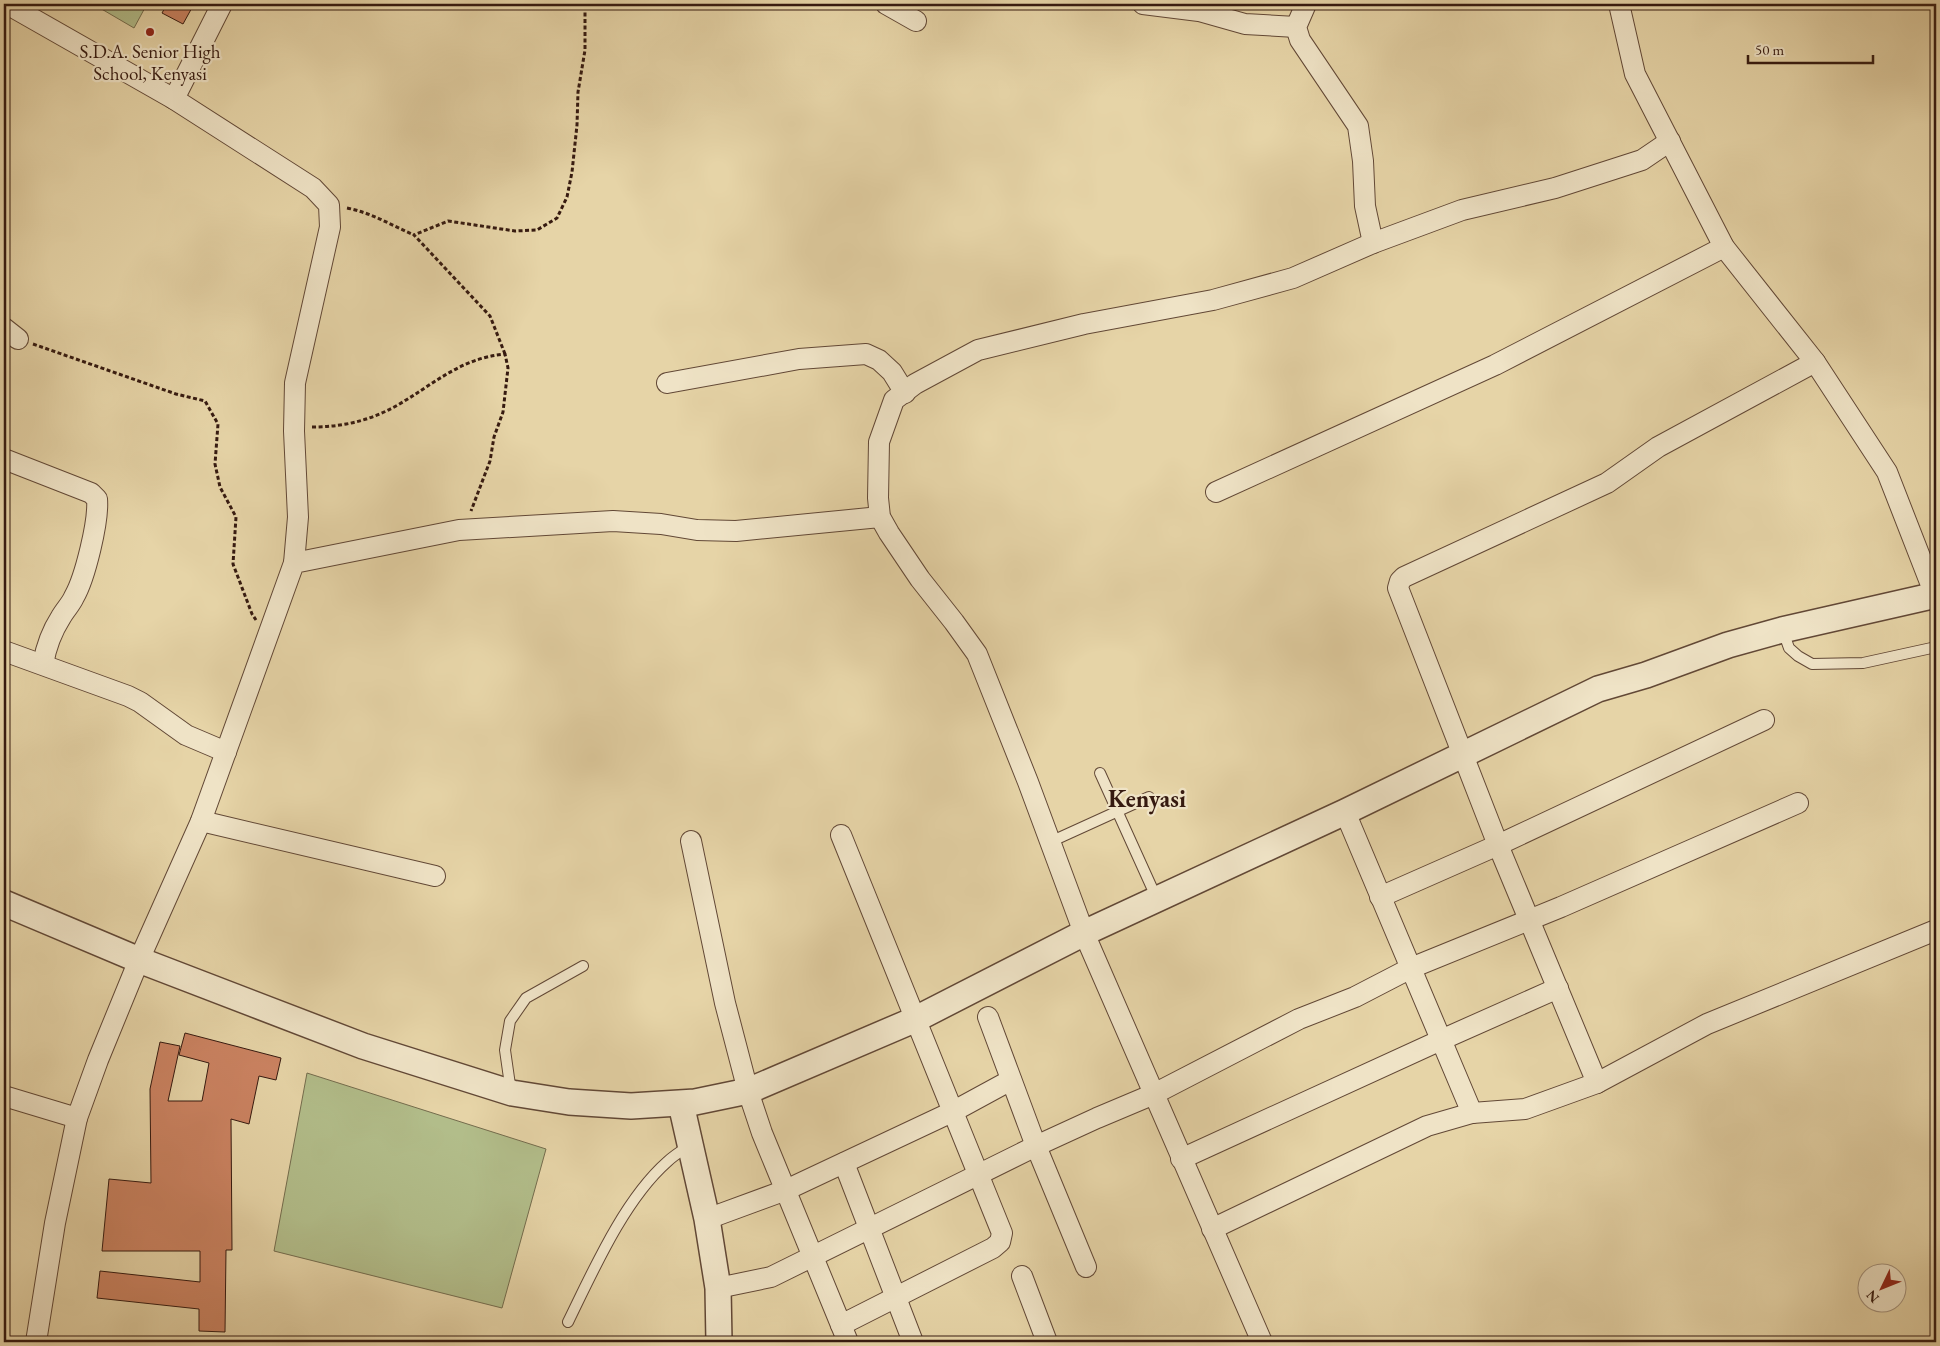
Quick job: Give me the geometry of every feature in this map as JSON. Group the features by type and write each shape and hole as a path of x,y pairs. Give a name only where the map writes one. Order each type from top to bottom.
{"street":[{"path":"7,4 174,99 313,188 329,205 330,227 295,383 294,430 298,517 294,563 201,821 139,960 98,1060 77,1118 55,1223 36,1342"},
{"path":"174,99 222,4"},
{"path":"886,4 916,21"},
{"path":"1143,4 1199,11 1245,24 1296,27"},
{"path":"1306,4 1296,27 1300,40 1358,126 1363,161 1364,206 1373,243"},
{"path":"4,903 139,960 363,1046 445,1074 512,1093 569,1102 622,1105 681,1104 748,1091 914,1020 1084,933 1345,812 1598,689 1782,630 1935,595 1887,472 1815,362 1724,247 1635,74 1619,4"},
{"path":"1262,1342 1084,933 977,654 920,579 889,534 880,517 878,498 879,442 894,400 916,384 978,350 1084,324 1214,300 1293,278 1373,243 1462,210 1555,188 1642,160 1670,141"},
{"path":"1216,492 1495,364 1724,247"},
{"path":"667,383 799,359 866,354 879,360 892,372 905,392"},
{"path":"1597,1083 1462,754 1398,588 1400,581 1404,577 1607,483 1658,447 1815,362"},
{"path":"4,459 91,493 97,499 98,509 87,561 75,597 60,617 46,647 43,664"},
{"path":"294,563 459,530 613,521 661,524 696,530 736,532 880,517"},
{"path":"4,651 128,696 140,702 186,736 226,752"},
{"path":"1380,897 1498,845 1764,720"},
{"path":"718,1288 770,1277 869,1230 1036,1146 1154,1094 1299,1019 1355,997 1411,968 1561,907 1798,803"},
{"path":"1345,812 1472,1114"},
{"path":"201,821 435,876"},
{"path":"691,841 725,1004 748,1091 762,1133 844,1334 897,1297 993,1248 1000,1242 1002,1233 954,1111 914,1020 841,835"},
{"path":"1212,1229 1426,1126 1472,1114 1525,1109 1597,1083 1708,1024 1936,930"},
{"path":"1181,1158 1558,988"},
{"path":"988,1017 1036,1146 1086,1267"},
{"path":"707,1219 786,1190 954,1111 1011,1080"},
{"path":"4,1096 77,1118"},
{"path":"681,1104 707,1219 718,1288 719,1342"},
{"path":"844,1163 913,1342"},
{"path":"1022,1276 1047,1342"}],"lane":[{"path":"1782,630 1789,648 1812,664 1863,663 1936,647"},
{"path":"1100,773 1157,899"},
{"path":"1050,842 1150,797"},
{"path":"512,1093 505,1050 510,1021 526,998 583,966"},
{"path":"568,1322 593,1270 635,1198 666,1162 689,1145"}],"path":[{"path":"414,235 448,221 536,230 557,218 567,197 572,172 578,125 578,92 585,50 585,4"},
{"path":"329,205 363,211 390,222 414,235 490,316 508,368 503,412 494,437 490,461 474,507 459,530"},
{"path":"11,333 176,394 205,400 218,424 215,464 220,487 236,517 233,564 252,614 267,637"},
{"path":"294,430 311,427 333,427 359,422 396,406 456,367 478,359 504,354"}],"green space":[{"path":"93,4 147,4 134,28"},
{"path":"307,1073 546,1149 502,1308 274,1251"}],"building":[{"path":"167,4 194,4 183,24 162,13"},
{"path":"185,1033 281,1058 276,1080 259,1076 249,1124 231,1119 232,1250 226,1250 225,1332 199,1331 199,1309 97,1298 100,1271 200,1282 200,1251 102,1251 109,1179 151,1183 150,1089 160,1042 180,1046 168,1101 202,1101 209,1063 179,1055"}],"place":[{"name":"S.D.A. Senior High School, Kenyasi","path":"150,32"}],"district":[{"name":"Kenyasi","path":"1147,798"}]}
